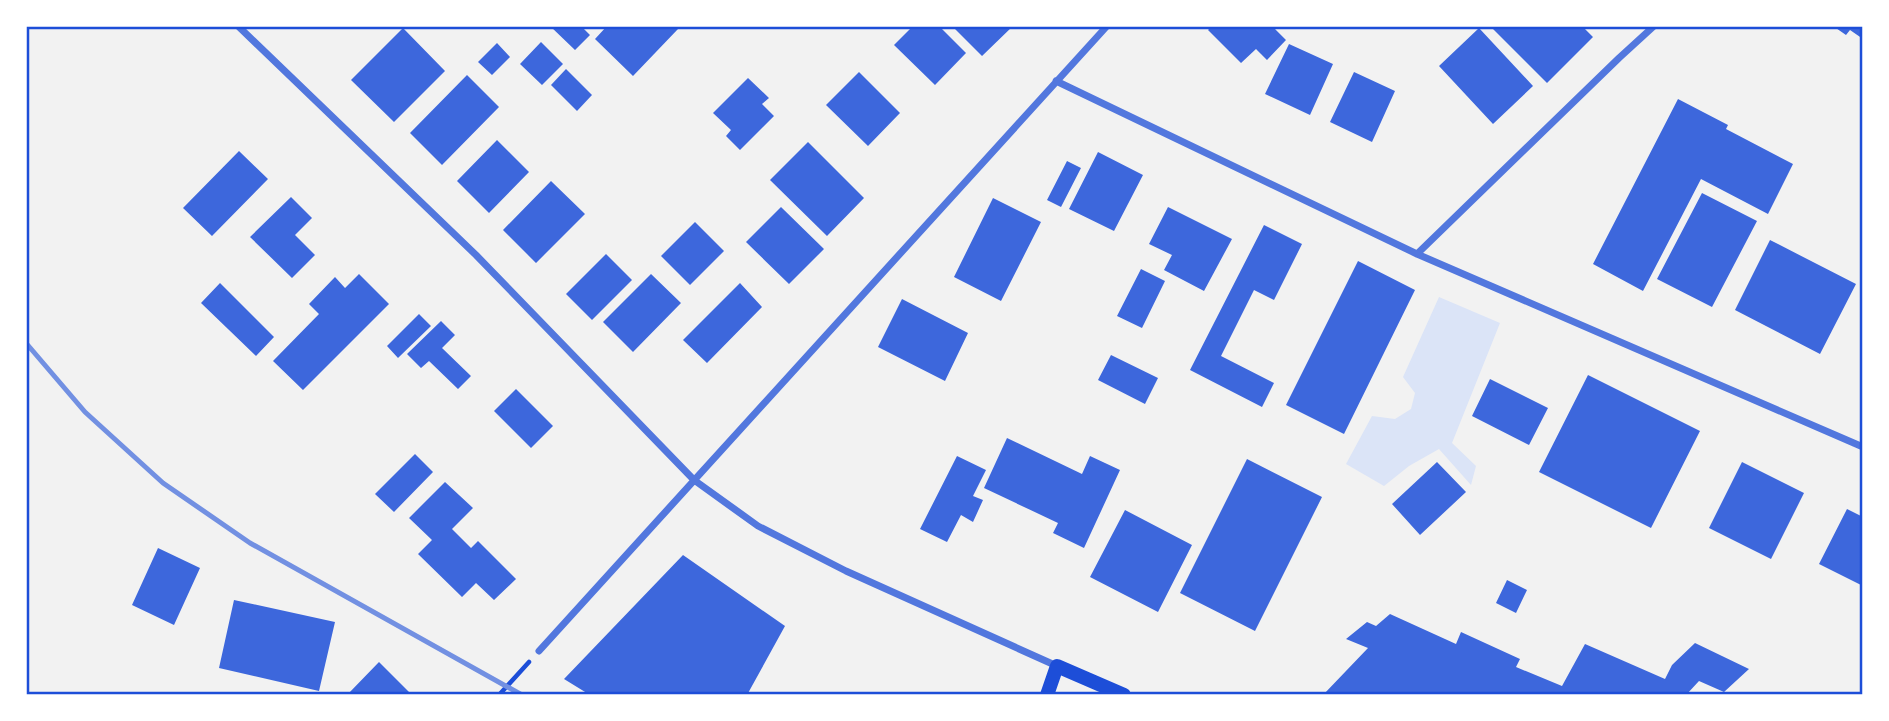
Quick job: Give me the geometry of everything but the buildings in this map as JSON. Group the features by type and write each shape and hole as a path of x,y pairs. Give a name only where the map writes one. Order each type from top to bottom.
{"main road":[{"path":"1046,695 1057,666 1124,695"}],"street":[{"path":"238,26 476,255 694,480 758,526 846,571 1057,666"},
{"path":"539,651 1107,26"},
{"path":"1417,254 1654,26"},
{"path":"1056,81 1417,254 1863,447"}],"path":[{"path":"499,695 539,651"}],"shaded area":[{"path":"1439,297 1500,323 1452,443 1476,466 1471,485 1439,449 1409,466 1384,486 1346,464 1372,416 1395,419 1411,409 1415,393 1403,377"}],"railway":[{"path":"26,343 85,412 163,483 250,543 522,695"}]}
